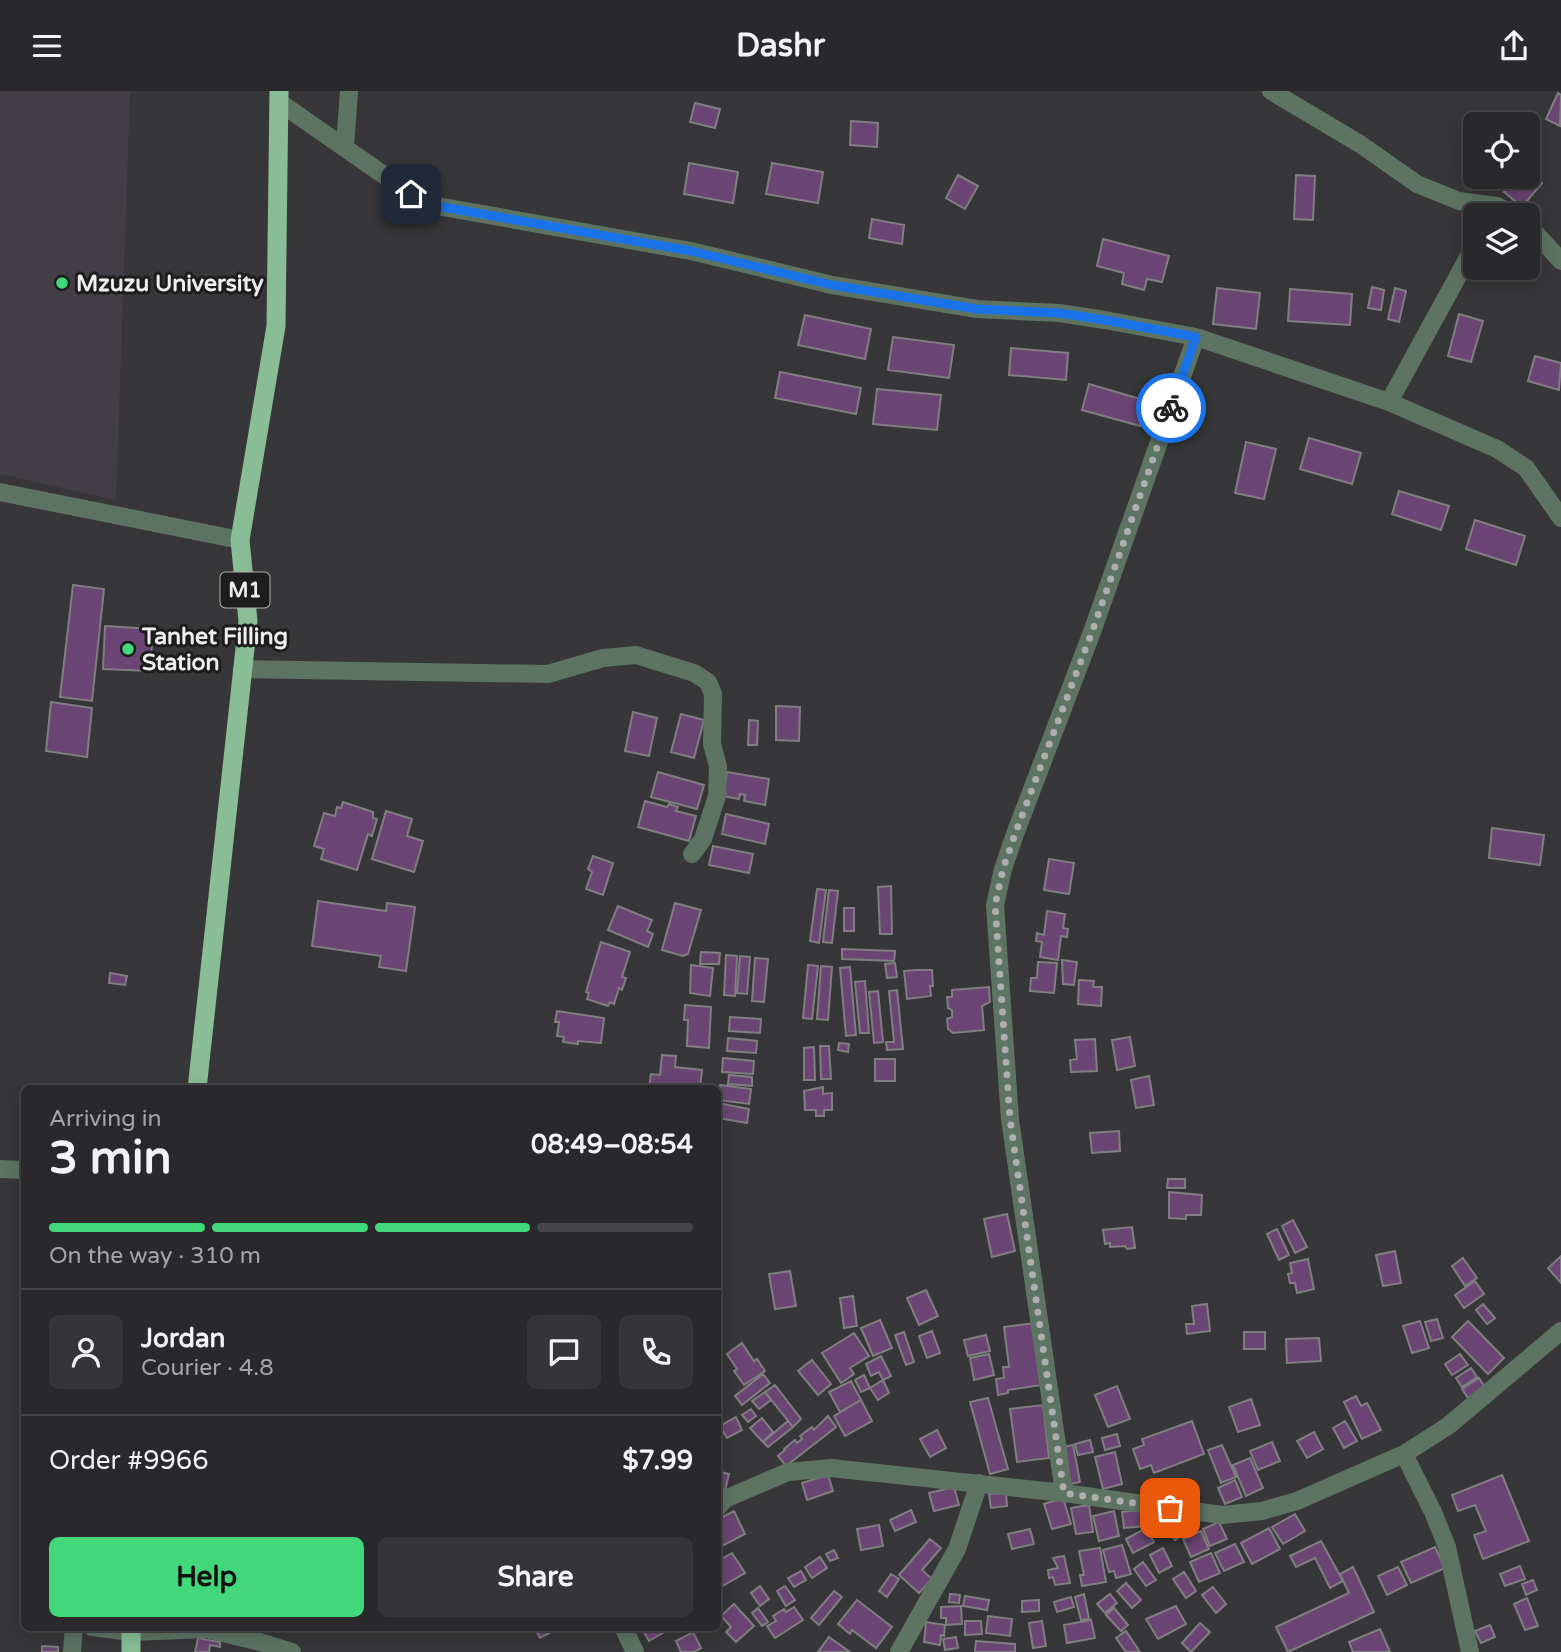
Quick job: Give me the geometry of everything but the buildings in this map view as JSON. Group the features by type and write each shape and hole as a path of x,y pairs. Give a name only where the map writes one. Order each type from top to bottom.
{"highway":[{"name":"M1","path":"197,1085 248,621 240,540 276,326 279,97"},
{"path":"131,1631 131,1652"}],"street":[{"path":"345,147 349,91"},
{"path":"1271,91 1360,144 1417,184 1466,203"},
{"path":"279,97 411,194 437,206 691,251 832,285 977,309 1059,313 1196,337 1389,402 1497,449 1526,468 1561,518"},
{"path":"1540,238 1561,261"},
{"path":"1389,402 1463,267"},
{"path":"1064,1493 1010,1119 995,905 1015,834 1092,632 1196,337"},
{"path":"0,492 240,540"},
{"path":"242,669 548,674 603,658 636,655 694,673 708,682 712,694 712,744 718,766 717,796 703,839 692,855"},
{"path":"0,1169 21,1170"},
{"path":"721,1504 725,1499 788,1472 831,1468 1064,1493 1223,1515 1262,1511 1297,1501 1404,1454 1448,1426 1561,1331"},
{"path":"1404,1454 1447,1547 1470,1652"},
{"path":"899,1652 957,1549 979,1483"},
{"path":"72,1652 74,1631"},
{"path":"218,1631 292,1652"},
{"path":"624,1631 635,1652"}],"shaded area":[{"name":"Mzuzu University","path":"0,91 130,91 116,500 0,474"}],"way so far":[{"path":"1170,1508 1064,1493 1010,1119 995,905 1015,834 1092,632 1171,408"}],"place":[{"name":"Mzuzu University","path":"62,283"},
{"name":"Tanhet Filling Station","path":"128,649"}],"route":[{"path":"411,194 437,206 691,251 832,285 977,309 1059,313 1196,337 1171,408"}]}
